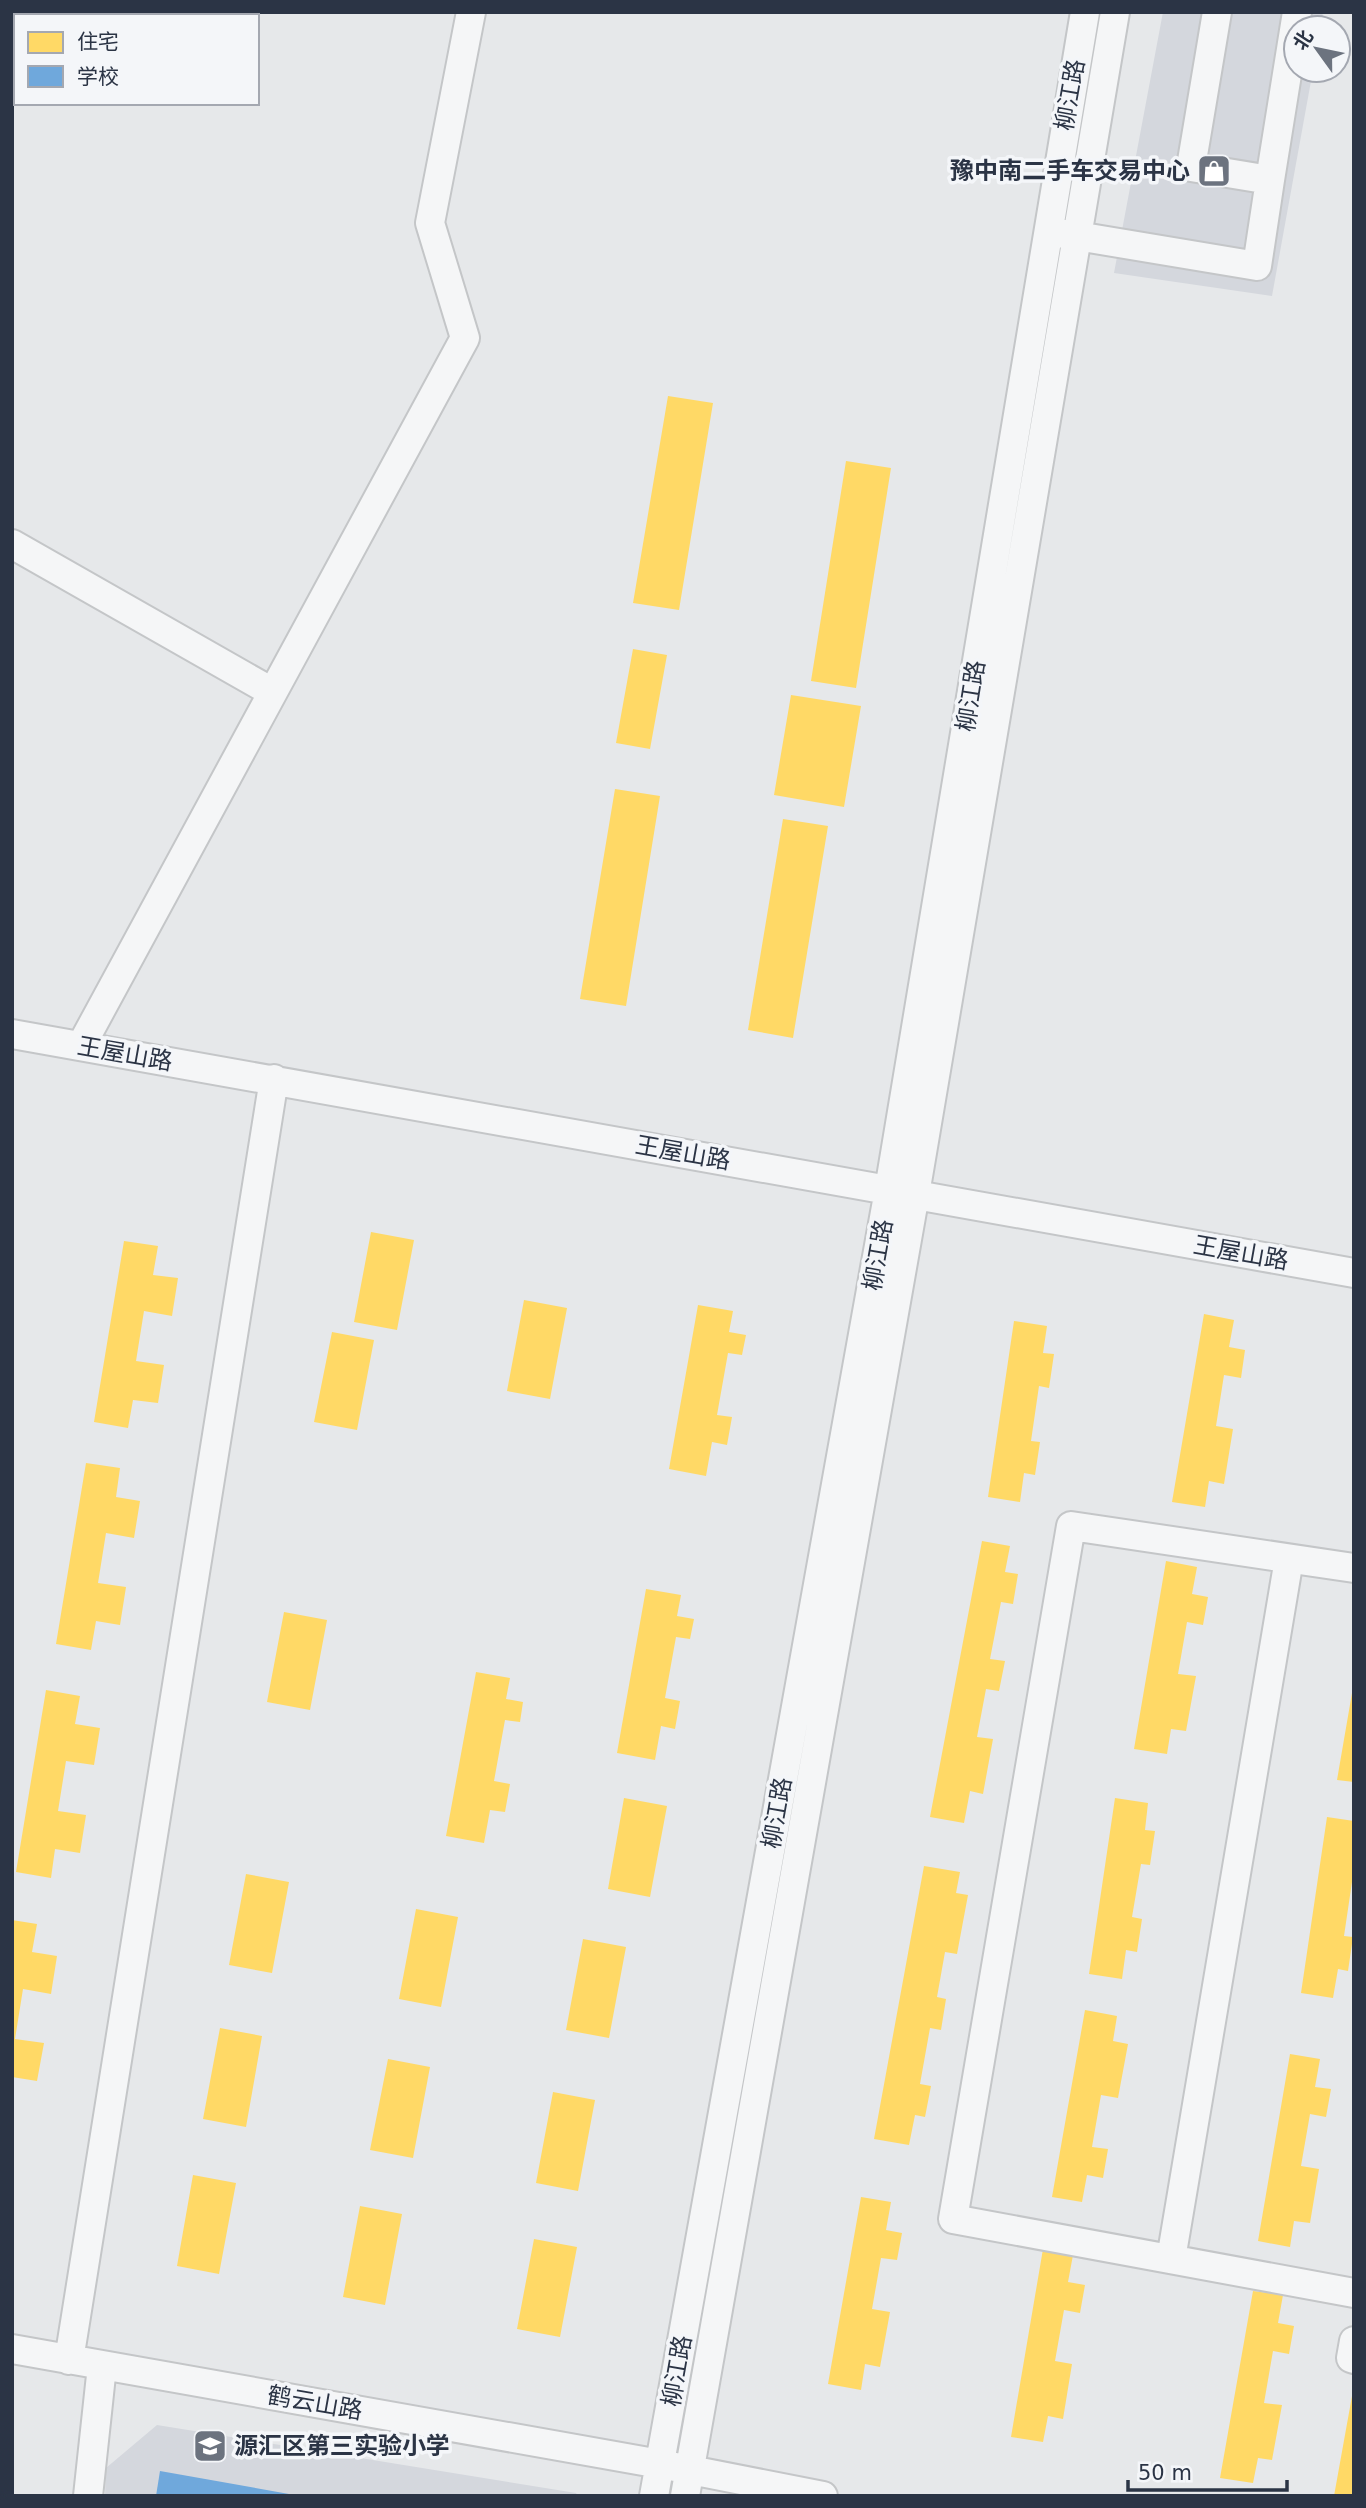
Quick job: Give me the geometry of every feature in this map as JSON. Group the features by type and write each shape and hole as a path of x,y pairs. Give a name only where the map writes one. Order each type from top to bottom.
{"street":[{"path":"81,1046 465,338 430,223 471,12"},
{"name":"柳江路","path":"688,2483 902,1192 1047,231 1084,12"},
{"name":"柳江路","path":"654,2496 902,1192 1077,236 1115,12"},
{"path":"1217,12 1191,167 1270,180"},
{"path":"1047,231 1257,266 1297,12"},
{"path":"12,544 272,692"},
{"name":"王屋山路","path":"12,1034 1354,1273"},
{"path":"69,2360 274,1079"},
{"path":"1354,1569 1071,1526 953,2219 1354,2293"},
{"path":"1171,2259 1289,1559"},
{"path":"1354,2341 1351,2358 1354,2358"},
{"name":"鹤云山路","path":"12,2349 660,2464 688,2483 823,2496"},
{"path":"88,2496 102,2366"}],"shaded area":[{"name":"豫中南二手车交易中心","path":"1163,12 1323,12 1282,14 1282,84 1310,84 1272,296 1114,273"},
{"name":"源汇区第三实验小学","path":"157,2425 576,2493 578,2496 105,2496 106,2468"}],"building: 住宅":[{"path":"668,396 713,403 679,610 633,603"},
{"path":"846,461 891,468 856,688 811,681"},
{"path":"633,649 667,655 650,749 616,743"},
{"path":"791,695 861,706 844,807 774,795"},
{"path":"615,789 660,796 626,1006 580,999"},
{"path":"783,819 828,826 793,1038 748,1030"},
{"path":"371,1232 414,1240 397,1330 354,1322"},
{"path":"124,1241 158,1246 153,1275 178,1278 172,1316 144,1311 136,1361 164,1365 158,1403 133,1400 128,1428 94,1422"},
{"path":"524,1300 567,1308 550,1399 507,1391"},
{"path":"698,1305 733,1311 729,1332 746,1335 742,1355 728,1353 717,1415 732,1417 727,1445 712,1442 706,1476 669,1469"},
{"path":"1204,1314 1234,1320 1229,1347 1245,1350 1241,1378 1224,1375 1216,1426 1233,1429 1224,1484 1209,1481 1205,1507 1172,1502"},
{"path":"1014,1321 1047,1326 1043,1353 1054,1354 1049,1388 1039,1386 1031,1441 1040,1442 1035,1475 1024,1473 1020,1502 988,1497"},
{"path":"332,1332 374,1340 357,1430 314,1422"},
{"path":"86,1463 120,1468 116,1497 140,1501 134,1538 106,1533 98,1583 126,1587 120,1625 96,1621 91,1650 56,1644"},
{"path":"982,1541 1010,1546 1005,1572 1018,1574 1013,1604 1001,1602 990,1659 1005,1661 999,1691 986,1689 977,1737 993,1739 983,1794 970,1791 964,1823 930,1817"},
{"path":"1166,1561 1197,1567 1192,1594 1208,1597 1203,1625 1187,1622 1178,1674 1196,1676 1186,1731 1171,1729 1167,1754 1134,1749"},
{"path":"646,1589 681,1595 677,1616 694,1619 690,1639 676,1637 665,1698 680,1701 675,1729 661,1726 655,1760 617,1753"},
{"path":"284,1612 327,1620 310,1710 267,1702"},
{"path":"476,1672 510,1678 506,1699 523,1702 520,1722 505,1720 494,1781 510,1784 505,1812 490,1810 484,1843 446,1836"},
{"path":"46,1690 80,1696 75,1724 100,1728 94,1765 66,1761 58,1811 86,1815 80,1853 55,1849 51,1878 16,1872"},
{"path":"1354,1693 1354,1782 1337,1780"},
{"path":"624,1798 667,1806 650,1897 608,1889"},
{"path":"1115,1798 1148,1803 1145,1830 1155,1831 1150,1865 1141,1864 1132,1917 1142,1919 1137,1952 1126,1950 1122,1979 1089,1974"},
{"path":"1327,1817 1354,1821 1354,1883 1352,1882 1344,1936 1353,1937 1348,1971 1338,1969 1333,1998 1301,1993"},
{"path":"924,1866 960,1872 956,1893 968,1895 957,1954 945,1952 937,1997 946,1999 941,2030 930,2028 920,2084 931,2086 925,2117 915,2115 909,2145 874,2139"},
{"path":"246,1874 289,1882 272,1973 229,1965"},
{"path":"416,1909 458,1917 441,2007 399,1999"},
{"path":"12,1920 37,1924 32,1952 57,1956 51,1994 23,1989 15,2039 44,2043 37,2081 12,2077"},
{"path":"583,1939 626,1947 609,2038 566,2030"},
{"path":"1085,2010 1117,2016 1113,2041 1128,2044 1118,2098 1101,2095 1092,2147 1108,2149 1103,2178 1087,2175 1082,2202 1052,2197"},
{"path":"220,2028 262,2036 246,2127 203,2119"},
{"path":"1290,2054 1320,2059 1315,2087 1331,2089 1326,2117 1310,2114 1301,2166 1319,2169 1310,2223 1294,2221 1290,2247 1258,2241"},
{"path":"388,2059 430,2067 413,2158 370,2150"},
{"path":"553,2092 595,2100 578,2191 536,2183"},
{"path":"193,2175 236,2183 219,2274 177,2266"},
{"path":"861,2197 891,2202 886,2230 902,2233 897,2260 881,2258 872,2309 890,2312 880,2367 865,2364 861,2390 828,2384"},
{"path":"360,2206 402,2214 385,2305 343,2297"},
{"path":"534,2239 577,2247 560,2337 517,2329"},
{"path":"1043,2249 1073,2255 1068,2282 1085,2285 1080,2313 1064,2310 1055,2361 1072,2364 1063,2419 1048,2416 1043,2442 1011,2437"},
{"path":"1253,2291 1283,2295 1278,2323 1294,2326 1289,2354 1273,2351 1264,2403 1282,2405 1272,2460 1258,2458 1253,2483 1220,2478"},
{"path":"1352,2396 1354,2496 1334,2496"}],"building: 学校":[{"path":"160,2471 289,2494 156,2496"}],"place":[{"name":"豫中南二手车交易中心","path":"1214,171"},
{"name":"源汇区第三实验小学","path":"210,2446"}]}
